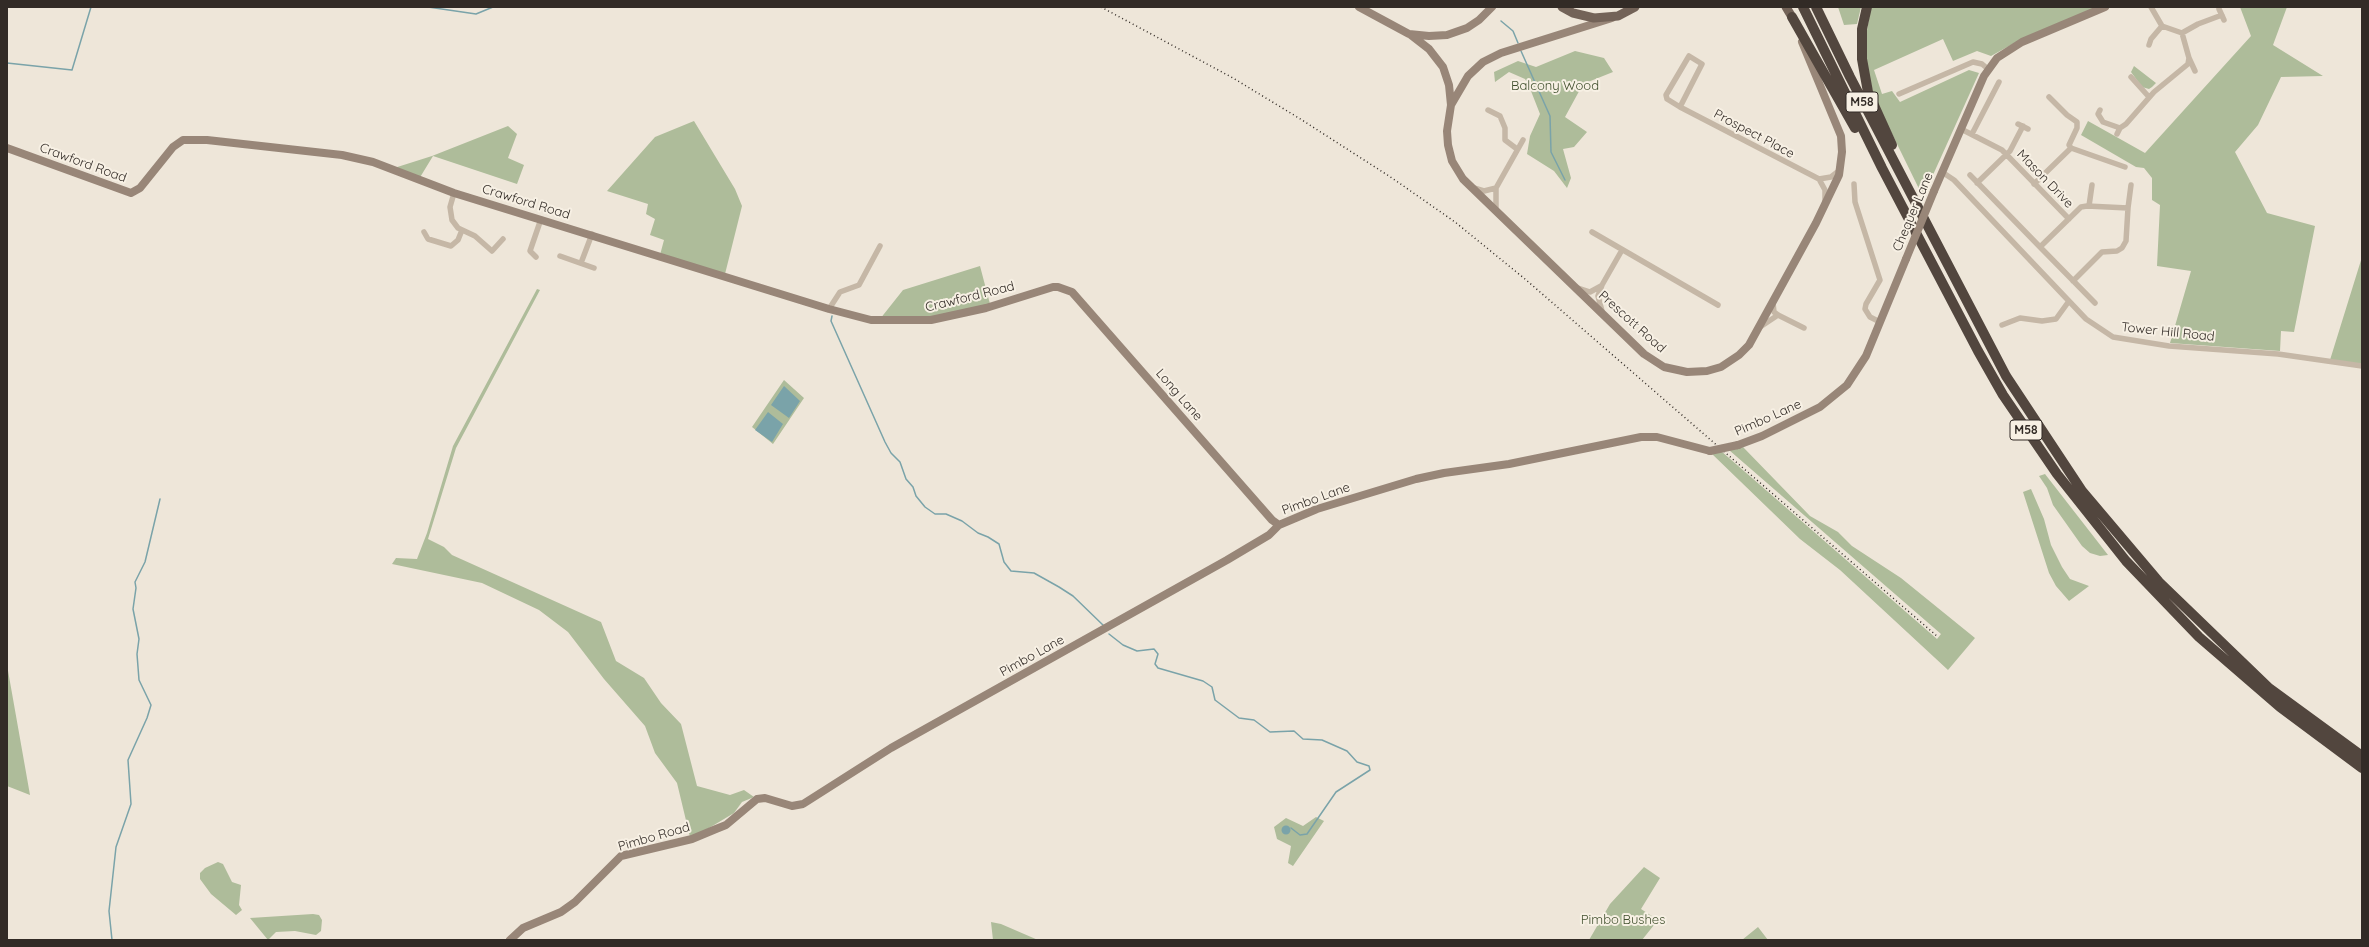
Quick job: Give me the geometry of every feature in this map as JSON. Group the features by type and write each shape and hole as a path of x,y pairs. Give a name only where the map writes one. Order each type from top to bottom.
{"highway":[{"name":"M58","path":"1803,7 1882,168 1974,344 2000,388 2056,474 2090,518 2126,560 2199,637 2280,707 2362,768"},
{"name":"M58","path":"1816,7 1911,195 2006,376 2082,490 2159,582 2269,688 2362,756"},
{"name":"M58","path":"1821,7 1832,41"},
{"name":"M58","path":"1867,7 1862,29 1862,60 1868,92 1898,160 1911,195"},
{"path":"1792,17 1863,142 1882,168"}],"main road":[{"path":"1562,7 1585,16 1618,16 1635,8"},
{"name":"Prescott Road","path":"1786,7 1792,17"}],"street":[{"path":"1359,7 1409,34 1429,49 1443,67 1449,85 1451,105"},
{"name":"Chequer Lane","path":"1861,365 1942,172 1988,69 1997,58 2015,46 2105,7"},
{"path":"2151,7 2162,26 2182,33 2198,24 2222,15"},
{"path":"1409,34 1429,36 1454,34 1472,26 1491,8"},
{"name":"Prescott Road","path":"1618,16 1494,56 1477,67 1464,82 1451,105 1447,131 1449,153 1455,168 1469,185 1651,360 1664,367 1687,372 1714,369 1730,362 1749,345 1773,302 1840,169 1842,152 1838,129 1792,17"},
{"path":"2149,45 2151,39 2162,26"},
{"path":"2182,33 2189,58 2195,71"},
{"name":"Prospect Place","path":"1680,107 1702,64 1689,56 1666,95 1667,99 1680,107 1819,179"},
{"path":"2100,110 2098,114 2102,122 2118,131 2149,97 2185,68 2189,58"},
{"path":"1899,94 1973,62 1982,64 1988,69"},
{"path":"2131,77 2149,97"},
{"path":"1972,134 1999,82"},
{"path":"2049,97 2066,115 2077,122 2077,128 2069,145 2071,148"},
{"path":"1488,110 1500,116 1505,128 1505,140 1517,149"},
{"path":"1977,183 2006,154 2023,126"},
{"name":"Mason Drive","path":"1961,129 1997,146 2069,219 2040,247"},
{"name":"Crawford Road","path":"7,148 131,192 140,188 178,142 183,140 207,140 342,155 373,162 454,193 592,234 829,309 871,320 931,320 986,308 1053,287 1058,287"},
{"path":"1496,212 1496,188 1523,140"},
{"path":"2071,148 2125,167"},
{"path":"2034,184 2071,148"},
{"path":"1824,203 1825,190 1819,179 1831,177 1840,169"},
{"name":"Tower Hill Road","path":"1942,172 1952,179 2094,326 2121,340 2278,354 2362,366"},
{"path":"1970,175 2095,303"},
{"path":"1854,184 1856,202 1880,280 1866,304 1865,309 1868,314 1880,322"},
{"path":"1469,185 1484,191 1496,188"},
{"path":"2089,206 2092,185"},
{"path":"2073,281 2102,252 2117,251 2124,245 2131,185"},
{"path":"454,193 450,207 452,220 462,230 475,236 492,251 503,239"},
{"path":"2069,219 2082,207 2128,208"},
{"path":"536,257 530,251 541,219"},
{"path":"424,232 428,239 451,246 458,240 462,230"},
{"path":"1592,232 1718,305"},
{"path":"582,263 592,234"},
{"path":"829,309 840,292 859,285 880,246"},
{"path":"1567,280 1581,290 1590,292 1597,290 1602,285 1622,250"},
{"path":"560,256 594,268"},
{"path":"1602,285 1598,302 1606,317"},
{"name":"Long Lane","path":"1058,287 1072,292 1272,520 1279,524"},
{"path":"2002,325 2020,318 2042,321 2056,320 2069,301"},
{"path":"1773,302 1774,312 1804,328"},
{"path":"1759,329 1778,315"},
{"name":"Pimbo Lane","path":"774,800 792,806 803,804 891,748 1227,560 1269,535 1279,524 1317,509 1416,479 1451,472 1509,464 1641,437 1657,437 1710,451 1738,445 1787,424 1831,400 1847,385 1861,365"},
{"name":"Pimbo Road","path":"510,940 523,928 562,912 575,902 621,856 700,836 726,825 757,799 774,800"}],"green space":[{"path":"1838,7 1861,7 1857,24 1844,25"},
{"path":"1871,7 2097,7 2018,41 1991,56 1977,51 1953,61 1943,39 1874,70 1882,94 1892,91 1900,102 1969,70 1979,73 1923,197 1874,97 1867,66 1866,36"},
{"path":"2240,7 2287,7 2273,45 2323,76 2281,77 2258,125 2235,152 2267,213 2315,226 2294,332 2281,331 2280,351 2170,343 2191,271 2157,266 2160,205 2152,200 2152,178 2144,168 2136,167 2081,135 2088,121 2145,153 2251,36"},
{"name":"Balcony Wood","path":"1575,51 1604,58 1613,72 1583,84 1565,117 1587,132 1574,147 1563,149 1571,178 1567,188 1554,171 1527,154 1530,136 1540,114 1525,79 1509,72 1495,82 1494,72 1518,61 1536,67"},
{"path":"2134,66 2156,83 2149,89 2142,87 2131,72"},
{"path":"694,121 735,189 742,206 725,274 660,255 664,240 650,235 655,219 646,214 648,204 607,191 655,137"},
{"path":"508,126 517,134 508,158 524,165 517,184 433,156 419,179 391,169 432,156"},
{"path":"2362,257 2362,366 2330,360"},
{"path":"980,266 990,304 931,318 880,319 903,290"},
{"path":"537,289 540,290 456,448 428,539 444,547 452,555 601,622 616,661 644,678 661,703 681,724 697,786 730,795 744,790 754,797 742,802 734,813 699,834 690,837 677,783 655,753 645,726 604,679 568,632 539,610 482,583 392,564 396,558 417,559 427,533 453,446"},
{"path":"784,380 804,398 773,444 752,427"},
{"path":"1743,447 1810,516 1838,532 1852,546 1901,578 1975,638 1948,670 1840,570 1800,539 1711,453 1721,451 1937,639 1941,634 1729,450"},
{"path":"2045,474 2108,555 2100,556 2090,553 2082,546 2053,505 2047,488 2039,476"},
{"path":"2031,489 2044,519 2051,545 2062,567 2070,579 2089,586 2069,601 2056,586 2049,573 2023,492"},
{"path":"7,665 30,795 7,786"},
{"path":"1316,817 1324,821 1293,866 1288,863 1291,846 1277,839 1274,827 1286,818 1303,826"},
{"path":"218,862 223,864 232,882 241,885 239,905 242,910 236,915 211,894 200,879 200,873 205,868"},
{"name":"Pimbo Bushes","path":"1644,867 1660,878 1641,909 1658,920 1642,940 1589,940 1610,904"},
{"path":"313,914 319,915 322,920 321,931 316,935 295,931 276,932 268,940 250,918"},
{"path":"991,922 1001,924 1038,940 993,940"},
{"path":"1758,927 1768,940 1742,940"}],"water":[{"path":"784,386 800,401 789,418 771,405"},
{"path":"768,412 783,424 772,442 755,430"},
{"path":"1284,826 1288,826 1290,830 1288,834 1284,834 1282,832 1282,828"}],"waterway":[{"path":"7,63 72,70 91,7"},
{"path":"428,7 476,14 493,7"},
{"path":"1501,21 1513,31 1518,43"},
{"path":"1521,51 1550,116 1551,152 1565,180"},
{"path":"832,316 831,321 885,442 891,453 900,462 906,479 913,487 916,496 925,507 935,514 946,514 962,521 978,533 999,544 1004,562 1011,571 1034,573 1059,587 1073,596 1104,626"},
{"path":"112,940 109,911 116,847 131,804 128,760 147,718 151,705 139,680 137,654 139,639 133,609 136,588 135,582 145,562 160,499"},
{"path":"1109,634 1123,645 1137,651 1154,649 1158,654 1155,664 1158,668 1203,681 1212,687 1215,700 1239,718 1254,720 1270,732 1294,731 1303,739 1322,740 1347,751 1357,762 1369,766 1370,770 1336,792 1307,834 1300,835 1291,828"}],"railway":[{"path":"1101,7 1233,78 1392,178 1455,222 1525,279 1938,637"}]}
